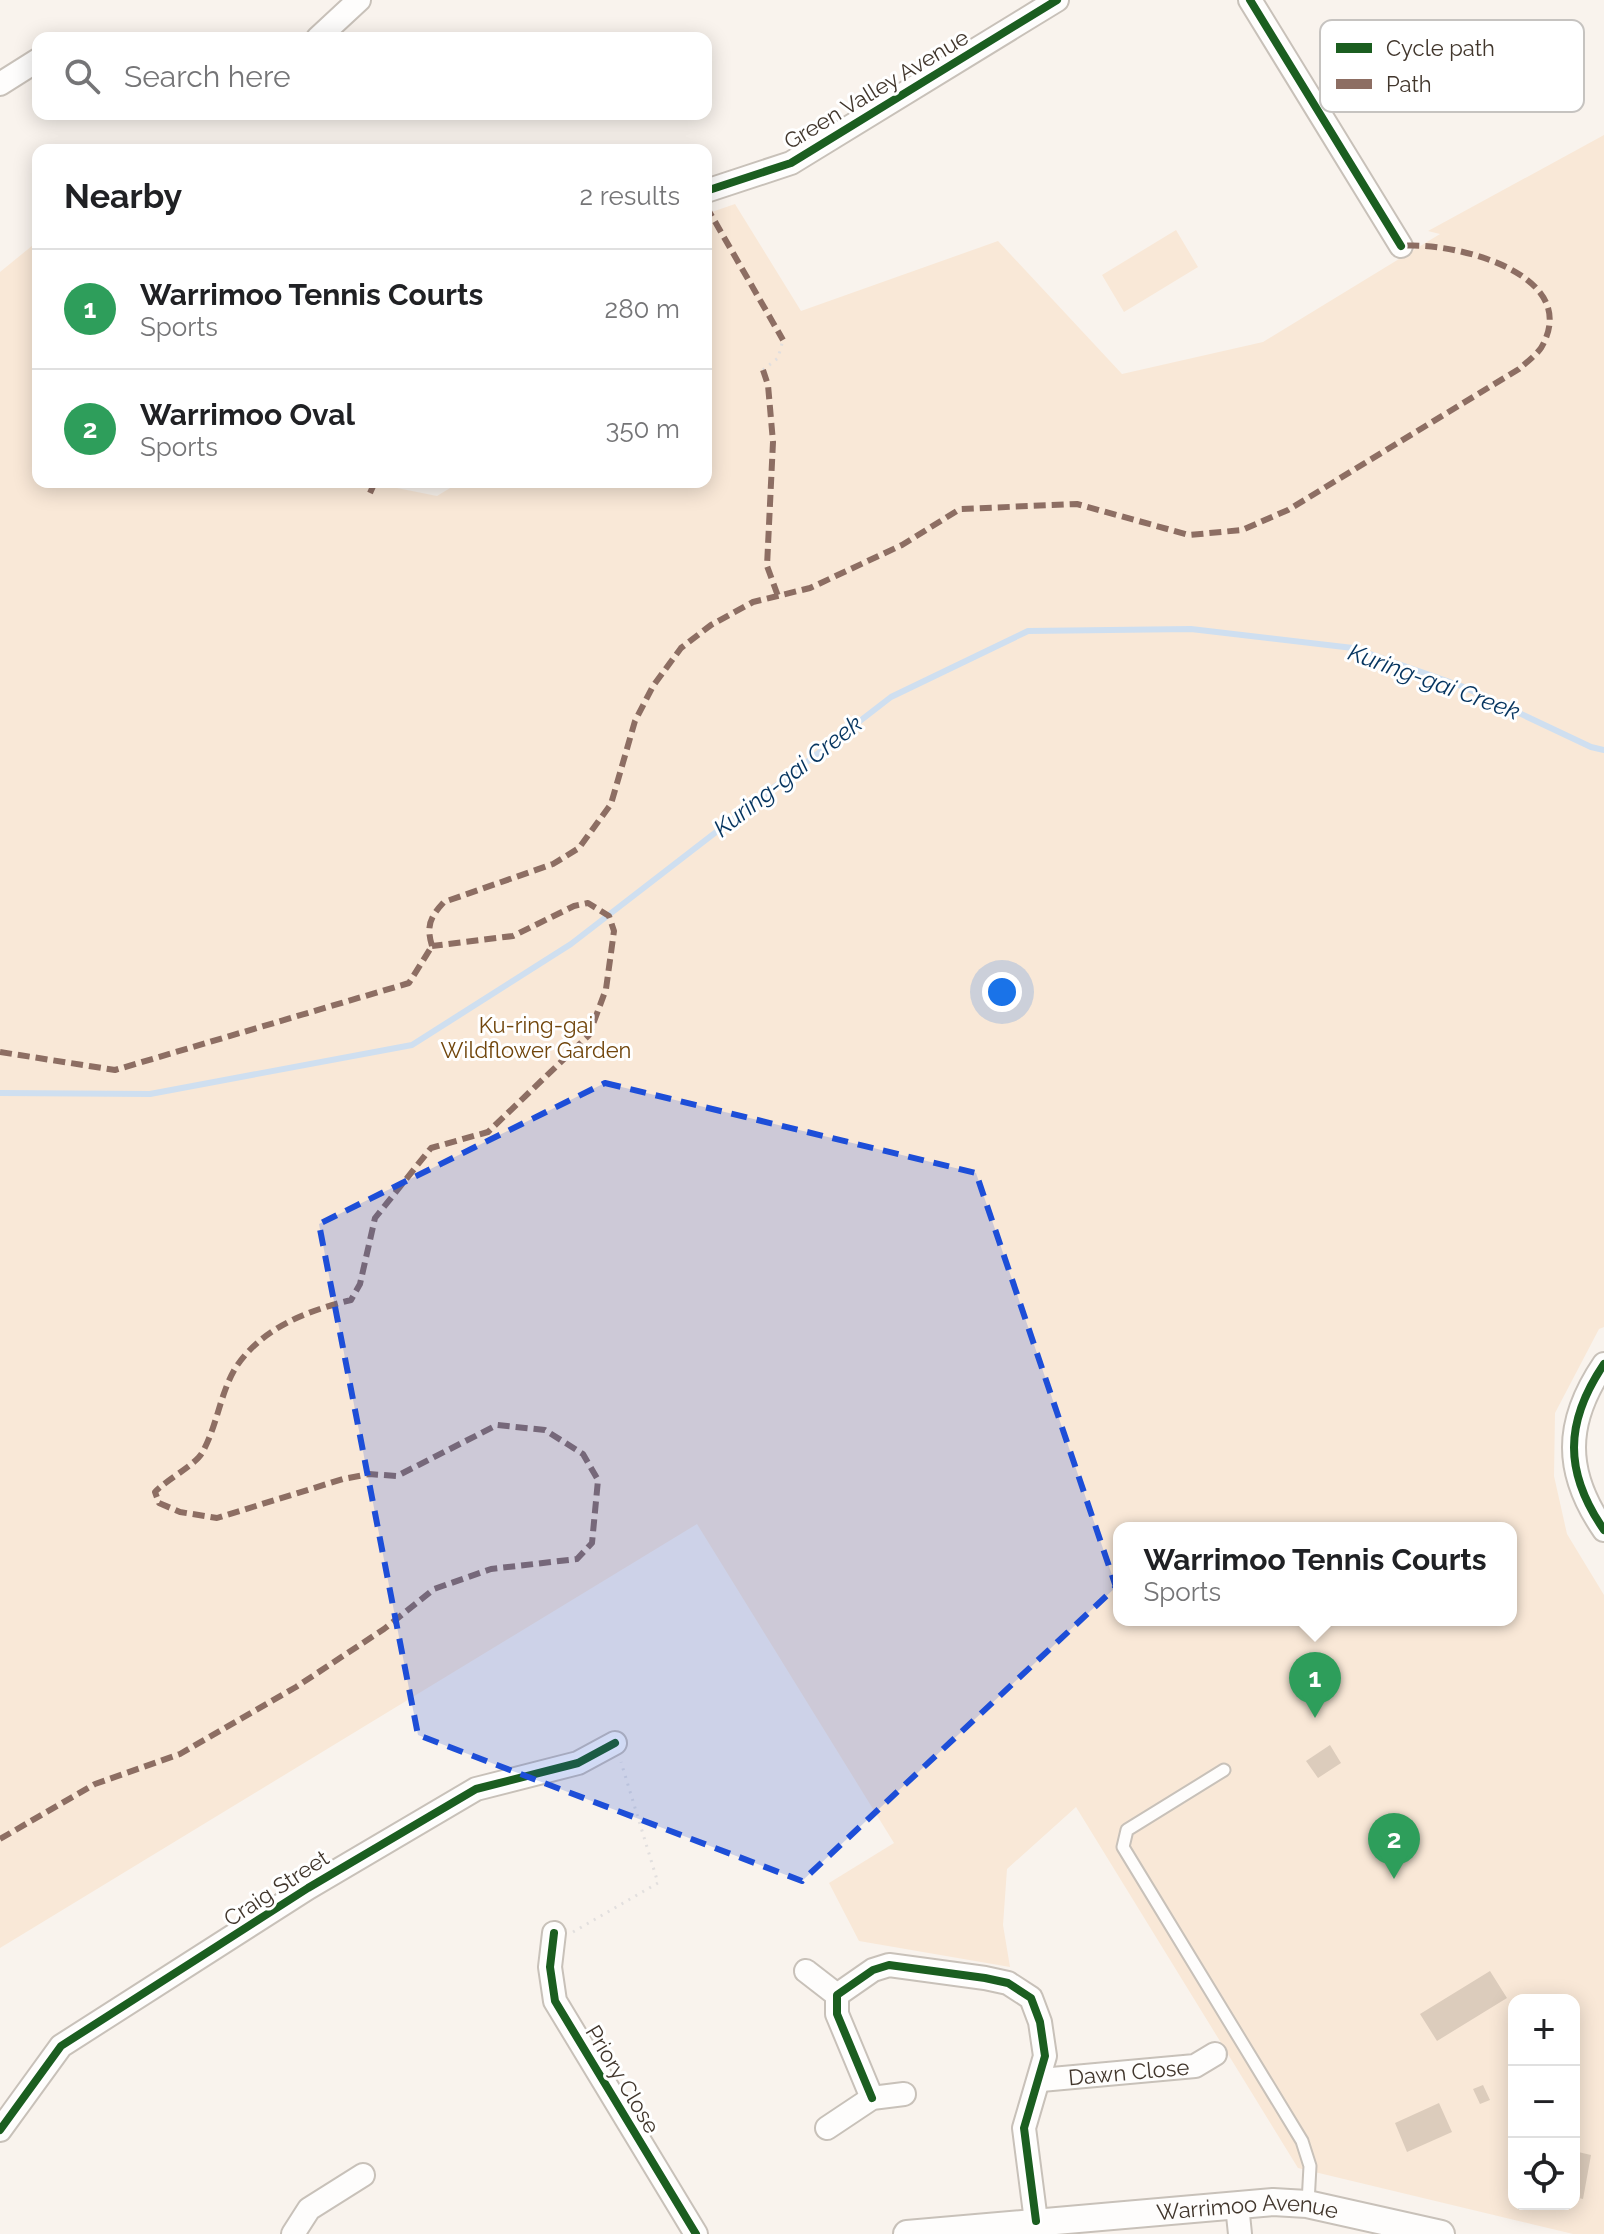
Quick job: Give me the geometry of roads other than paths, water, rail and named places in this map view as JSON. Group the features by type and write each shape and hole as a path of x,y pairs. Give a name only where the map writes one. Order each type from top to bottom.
{"street":[{"path":"324,32 359,0"},
{"name":"Green Valley Avenue","path":"712,189 791,163 1057,0"},
{"path":"1250,0 1401,246"},
{"path":"0,84 32,64"},
{"path":"1604,1364 1578,1413 1572,1443 1576,1473 1589,1509 1604,1530"},
{"name":"Craig Street","path":"0,2130 61,2046 308,1888 476,1789 578,1763 615,1743"},
{"name":"Priory Close","path":"554,1938 550,1967 555,2001 696,2234"},
{"path":"872,2098 837,2014 837,1995 846,1985 889,1965 1008,1983 1031,1998 1040,2022 1045,2056 1041,2080 1024,2128 1036,2221"},
{"path":"806,1971 837,1995"},
{"name":"Dawn Close","path":"1041,2080 1195,2066 1215,2054"},
{"path":"827,2128 872,2098 904,2094"},
{"path":"293,2234 309,2209 363,2175"},
{"name":"Warrimoo Avenue","path":"907,2234 1237,2205 1307,2204 1441,2234"},
{"path":"1237,2205 1240,2234"}],"lane":[{"path":"1224,1770 1127,1830 1123,1847 1302,2141 1310,2166 1307,2204"}],"waterway":[{"name":"Kuring-gai Creek","path":"0,1093 150,1094 412,1045 571,944 891,697 1028,631 1191,629 1353,648 1464,687 1591,747 1604,750"}],"place":[{"name":"Warrimoo Tennis Courts","path":"1315,1718"},
{"name":"Warrimoo Oval","path":"1394,1879"}],"park label":[{"name":"Ku-ring-gai Wildflower Garden","path":"536,1038"}]}
